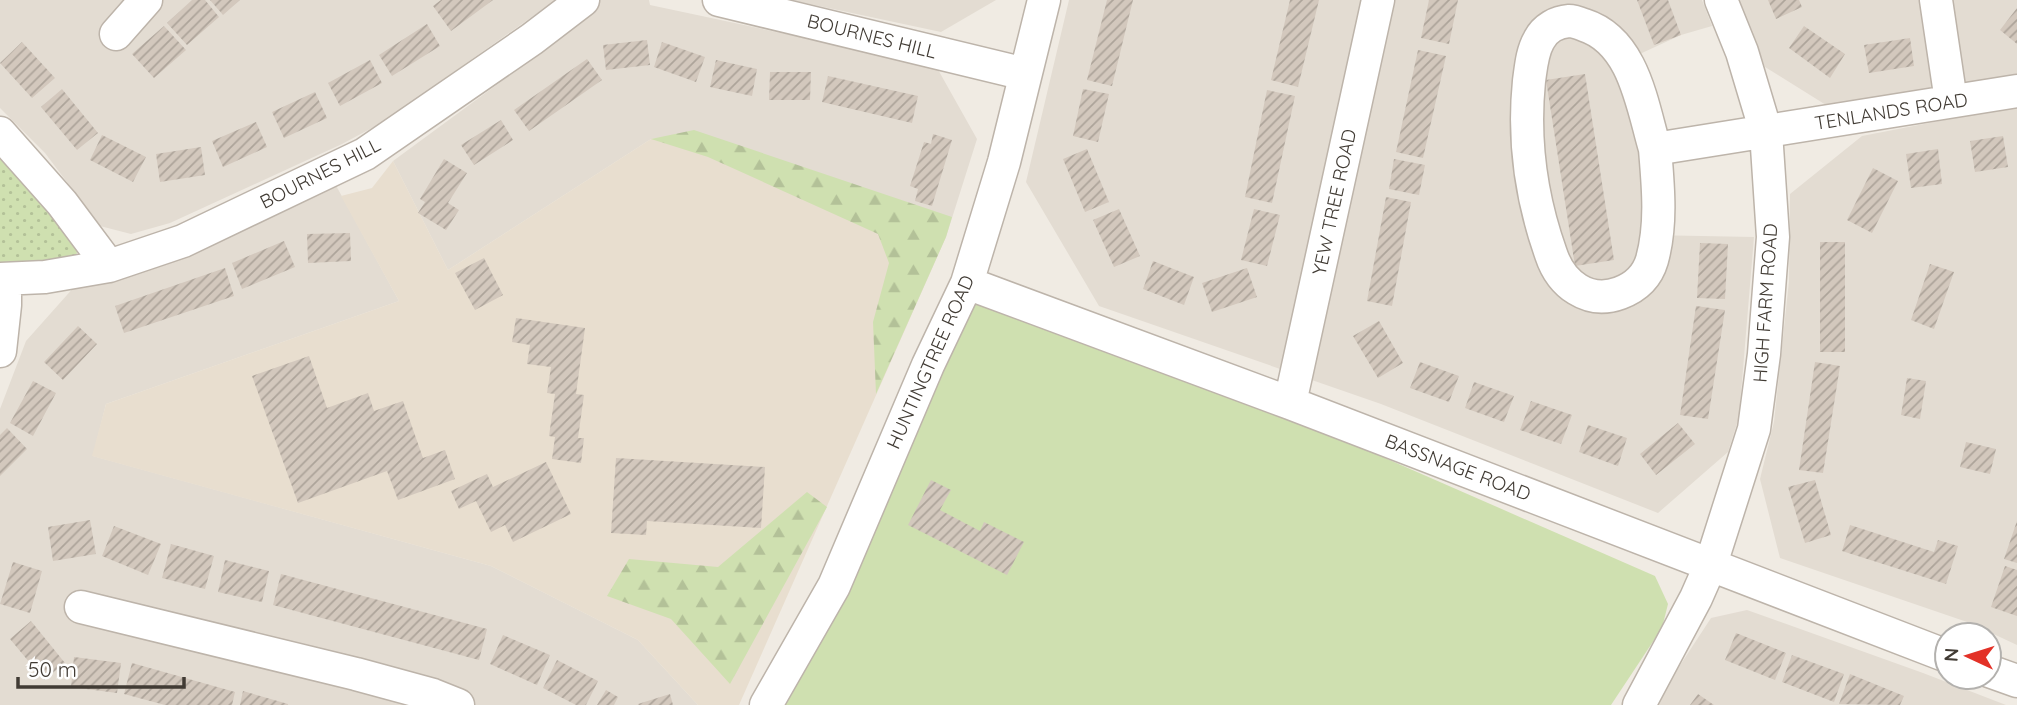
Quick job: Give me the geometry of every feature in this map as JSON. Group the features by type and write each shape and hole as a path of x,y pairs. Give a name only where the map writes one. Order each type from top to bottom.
{"street":[{"path":"116,34 146,0"},
{"name":"BOURNES HILL","path":"2,279 45,277 109,266 183,241 365,154 532,39 583,0"},
{"name":"HUNTINGTREE ROAD","path":"766,705 834,586 928,365 967,283 1004,162 1044,0"},
{"name":"YEW TREE ROAD","path":"1290,403 1378,0"},
{"name":"HIGH FARM ROAD","path":"1639,705 1696,598 1711,564 1754,429 1764,355 1773,237 1766,132 1742,52 1721,0"},
{"path":"1936,0 1951,101"},
{"name":"BOURNES HILL","path":"736,2 1025,74"},
{"path":"1572,21 1593,28 1614,44 1630,66 1655,149 1658,194 1656,234 1652,260 1645,276 1632,289 1613,296 1600,298 1581,292 1566,280 1552,259 1532,183 1528,147 1527,98 1531,61 1539,38 1553,25 1572,21"},
{"name":"TENLANDS ROAD","path":"1655,149 2017,91"},
{"path":"0,132 62,203 109,266"},
{"path":"0,351 5,305 2,279"},
{"name":"BASSNAGE ROAD","path":"967,283 1290,403 1933,651"},
{"path":"81,607 356,674 433,695 458,705"}],"shaded area":[{"path":"0,0 649,0 650,5 936,66 977,139 946,237 690,136 651,139 448,270 393,161 570,31 553,2 383,122 342,144 170,223 131,234 100,226 45,153 0,108"},
{"path":"791,0 996,0 941,32"},
{"path":"1069,0 1702,0 1712,26 1681,35 1618,64 1644,155 1648,235 1754,237 1739,417 1728,452 1658,513 1381,404 1099,306 1026,182"},
{"path":"1738,0 2017,0 2017,76 1826,105 1765,67"},
{"path":"2017,106 2017,645 2003,638 2003,621 1964,621 1780,558 1760,479 1774,422 1789,281 1790,194 1862,136"},
{"path":"690,136 946,237 739,705 698,705 638,640 491,566 92,456 106,404 399,301 341,196 372,188 393,161 448,270 651,139"},
{"path":"333,180 399,301 106,404 93,456 491,566 638,640 698,705 0,705 0,409 26,341 75,286"},
{"path":"1747,610 1933,677 1933,691 1970,691 2006,705 1654,705 1711,618"}],"green space":[{"path":"694,130 952,217 946,237 876,394 873,322 889,263 878,234 708,157 651,139"},
{"path":"0,144 79,244 76,256 12,269 0,268"},
{"path":"968,294 1282,413 1655,576 1668,604 1662,628 1611,705 784,705"},
{"path":"807,492 827,507 730,684 671,619 607,596 629,559 718,567"}],"building":[{"path":"192,0 205,0 219,17 187,45 167,23"},
{"path":"210,0 240,0 223,15"},
{"path":"441,0 493,0 451,31 433,6"},
{"path":"1107,0 1133,0 1112,86 1087,80"},
{"path":"1290,0 1319,0 1298,87 1271,80"},
{"path":"1429,0 1458,0 1449,44 1421,38"},
{"path":"1637,0 1668,0 1681,35 1654,45"},
{"path":"1768,0 1799,0 1802,7 1776,19"},
{"path":"2017,8 2017,44 2000,30"},
{"path":"427,24 440,46 392,76 379,55"},
{"path":"164,26 186,50 154,78 132,54"},
{"path":"1804,26 1845,54 1830,78 1789,48"},
{"path":"1910,38 1914,66 1869,73 1864,45"},
{"path":"647,40 650,65 606,70 603,45"},
{"path":"22,42 55,78 32,98 0,63"},
{"path":"662,42 705,57 696,82 654,67"},
{"path":"1418,50 1446,56 1423,158 1396,152"},
{"path":"587,59 602,80 529,131 514,110"},
{"path":"370,60 382,83 340,106 328,83"},
{"path":"716,60 757,69 752,96 710,87"},
{"path":"770,72 811,72 810,100 769,100"},
{"path":"1585,74 1614,260 1575,266 1546,80"},
{"path":"828,76 918,96 912,123 822,102"},
{"path":"62,89 98,133 77,150 41,107"},
{"path":"1083,89 1109,94 1098,142 1073,136"},
{"path":"1267,90 1295,96 1272,203 1245,197"},
{"path":"315,92 327,118 284,138 272,112"},
{"path":"501,120 513,140 474,165 461,145"},
{"path":"256,122 267,147 223,167 212,141"},
{"path":"933,134 952,140 932,206 915,201 918,189 910,186 924,142 931,144"},
{"path":"102,135 146,157 133,182 90,160"},
{"path":"2003,136 2008,167 1975,172 1970,141"},
{"path":"201,147 205,175 160,182 156,154"},
{"path":"1087,149 1109,202 1085,212 1063,159"},
{"path":"1938,149 1942,184 1911,188 1906,154"},
{"path":"444,159 467,173 448,203 459,210 446,230 418,213 425,202 420,199"},
{"path":"1394,159 1425,165 1419,195 1389,189"},
{"path":"1873,168 1898,181 1872,233 1847,220"},
{"path":"1386,197 1411,202 1392,306 1367,301"},
{"path":"1119,209 1140,256 1114,267 1093,220"},
{"path":"1254,209 1280,215 1267,266 1241,260"},
{"path":"350,233 351,261 308,263 307,234"},
{"path":"284,241 295,267 242,289 232,263"},
{"path":"1820,242 1845,242 1845,352 1820,352"},
{"path":"1700,243 1728,244 1725,299 1697,298"},
{"path":"484,258 503,295 475,310 455,273"},
{"path":"1153,261 1194,277 1184,305 1143,289"},
{"path":"1930,264 1954,272 1934,329 1911,320"},
{"path":"225,268 234,296 124,333 115,306"},
{"path":"1247,268 1257,297 1212,312 1202,283"},
{"path":"1696,306 1725,310 1708,419 1680,415"},
{"path":"516,318 585,328 576,394 584,395 578,438 584,438 581,463 552,459 555,437 549,436 555,394 547,393 551,367 527,364 530,345 512,342"},
{"path":"1379,321 1403,363 1378,378 1353,336"},
{"path":"78,326 97,344 63,380 44,362"},
{"path":"309,356 327,408 368,393 374,411 403,401 423,458 445,450 455,479 398,500 387,471 298,503 252,376"},
{"path":"1420,362 1459,376 1449,402 1410,388"},
{"path":"1815,362 1840,366 1823,473 1799,470"},
{"path":"1907,378 1926,381 1920,419 1901,415"},
{"path":"33,381 56,393 33,436 10,423"},
{"path":"1474,382 1514,396 1504,422 1465,408"},
{"path":"1531,401 1572,415 1561,444 1520,430"},
{"path":"1678,423 1695,444 1656,475 1640,454"},
{"path":"1588,425 1627,438 1618,466 1579,452"},
{"path":"7,428 27,449 0,476 0,435"},
{"path":"1966,442 1996,449 1990,474 1960,467"},
{"path":"616,458 765,467 761,528 647,521 646,535 611,533"},
{"path":"546,462 571,514 513,542 505,525 491,532 476,501 459,509 451,491 487,474 493,487"},
{"path":"931,480 951,490 940,510 980,531 984,522 1024,542 1007,575 908,525"},
{"path":"1815,480 1831,535 1805,543 1788,487"},
{"path":"90,520 96,554 53,561 48,527"},
{"path":"2017,521 2017,563 2004,559"},
{"path":"1850,525 1934,552 1938,540 1958,546 1946,584 1842,551"},
{"path":"114,526 161,544 148,575 102,556"},
{"path":"171,544 214,556 205,589 162,578"},
{"path":"225,560 269,571 262,602 218,592"},
{"path":"13,562 42,571 30,613 0,604"},
{"path":"2005,566 2017,570 2017,616 1991,607"},
{"path":"281,574 487,629 479,660 273,605"},
{"path":"31,621 65,663 44,680 10,639"},
{"path":"1736,633 1786,653 1775,680 1725,660"},
{"path":"503,635 550,655 537,685 490,664"},
{"path":"1792,655 1844,674 1834,702 1782,682"},
{"path":"74,657 121,663 117,693 71,687"},
{"path":"557,660 598,681 586,705 576,705 543,688"},
{"path":"132,663 235,692 232,705 165,705 124,694"},
{"path":"1850,674 1904,696 1900,705 1839,704"},
{"path":"606,690 618,697 614,705 597,705"},
{"path":"243,691 288,704 288,705 240,705"},
{"path":"670,694 673,705 638,704"},
{"path":"1698,694 1714,705 1690,705"}]}
